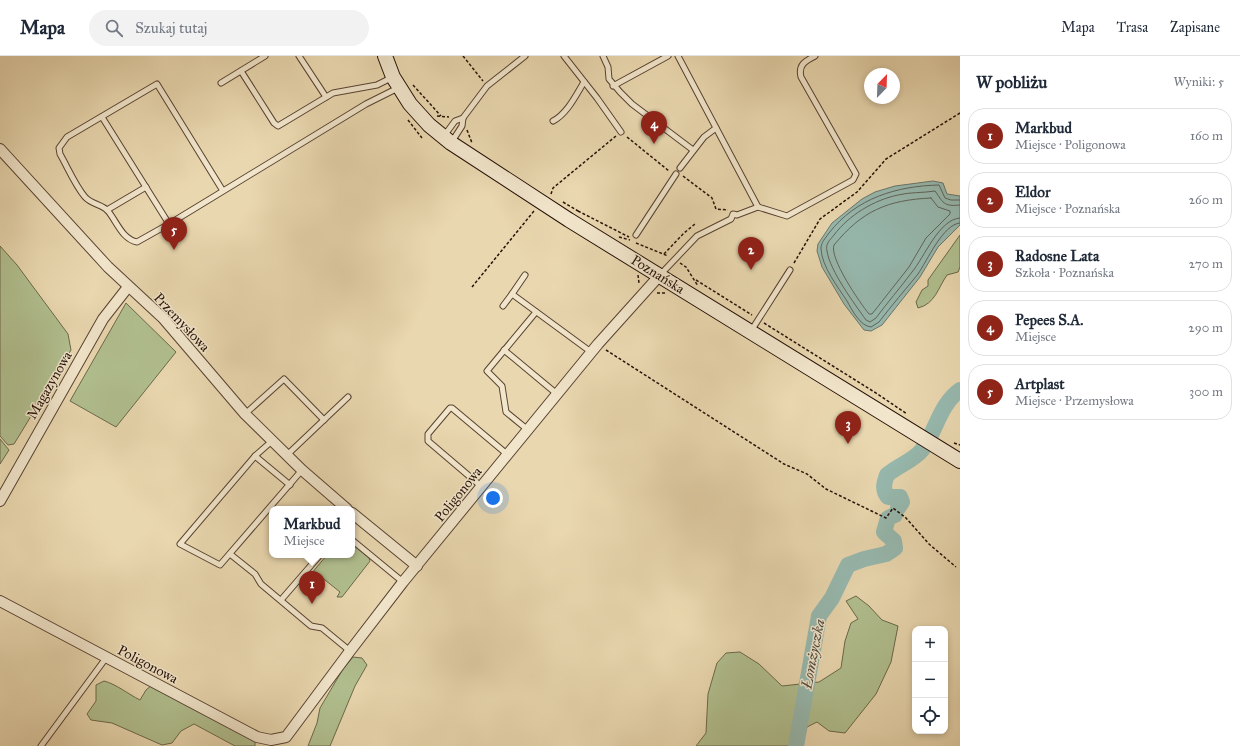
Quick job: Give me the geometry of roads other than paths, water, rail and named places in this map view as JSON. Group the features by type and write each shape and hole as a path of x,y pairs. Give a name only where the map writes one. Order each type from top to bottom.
{"main road":[{"name":"Poznańska","path":"384,56 401,82 414,110 447,140 546,199 660,275 960,461"}],"street":[{"name":"Przemysłowa","path":"0,149 128,287 163,318 245,414 302,470 344,506"},
{"name":"Poligonowa","path":"0,601 257,737 284,742 350,651 403,582 595,348 660,275"},
{"name":"Magazynowa","path":"0,501 103,319 128,287"},
{"path":"355,515 417,566"}],"lane":[{"path":"221,83 265,56"},
{"path":"299,56 326,97"},
{"path":"447,140 462,126 463,118 487,86 524,56"},
{"path":"564,56 598,98 621,132"},
{"path":"602,56 608,67 608,79 613,86 632,104 693,150"},
{"path":"613,86 668,56"},
{"path":"678,56 758,207"},
{"path":"660,275 697,236 731,219 733,214 738,215 758,207 787,216 851,182 855,177 856,174 801,77 800,67 804,62 815,56"},
{"path":"241,71 276,125 281,126 333,93 401,82"},
{"path":"223,191 158,84 67,137 59,148 60,154 85,197 107,210 124,235 131,241 141,241 366,104 401,82"},
{"path":"553,121 558,118 568,106 584,82"},
{"path":"102,117 169,224"},
{"path":"447,140 455,121 463,118"},
{"path":"680,168 704,137 716,128"},
{"path":"636,235 676,174"},
{"path":"107,210 146,187"},
{"path":"751,332 790,270"},
{"path":"503,306 525,275"},
{"path":"512,294 536,312 595,348"},
{"path":"528,430 506,412 502,386 487,371 536,312"},
{"path":"504,350 557,394"},
{"path":"245,414 284,379 324,420"},
{"path":"287,455 348,397"},
{"path":"482,487 428,441 428,434 450,408 452,408 508,455"},
{"path":"269,509 220,565 180,544 255,456 272,441"},
{"path":"255,456 290,485"},
{"path":"272,506 302,470"},
{"path":"355,542 403,582"},
{"path":"230,554 255,574 261,584 311,626 322,628 350,651"},
{"path":"281,600 317,558"},
{"path":"41,746 106,658"}],"water":[{"path":"933,181 943,183 947,194 960,196 960,225 938,247 920,277 882,325 871,331 864,330 844,304 822,267 817,251 818,244 832,223 862,199 875,192 895,186"}],"waterway":[{"name":"Łomżyczka","path":"898,508 902,502 900,497 888,497 885,492 884,484 887,475 922,450 943,410 953,396 960,390"},
{"name":"Łomżyczka","path":"796,746 819,616 832,598 848,565 864,559 886,554 895,548 894,541 884,532 888,518 895,515"}],"place":[{"name":"Pepees S.A.","path":"654,144"},
{"name":"Artplast","path":"174,250"},
{"name":"Eldor","path":"751,270"},
{"name":"Radosne Lata","path":"848,444"},
{"name":"Markbud","path":"312,604"}]}
